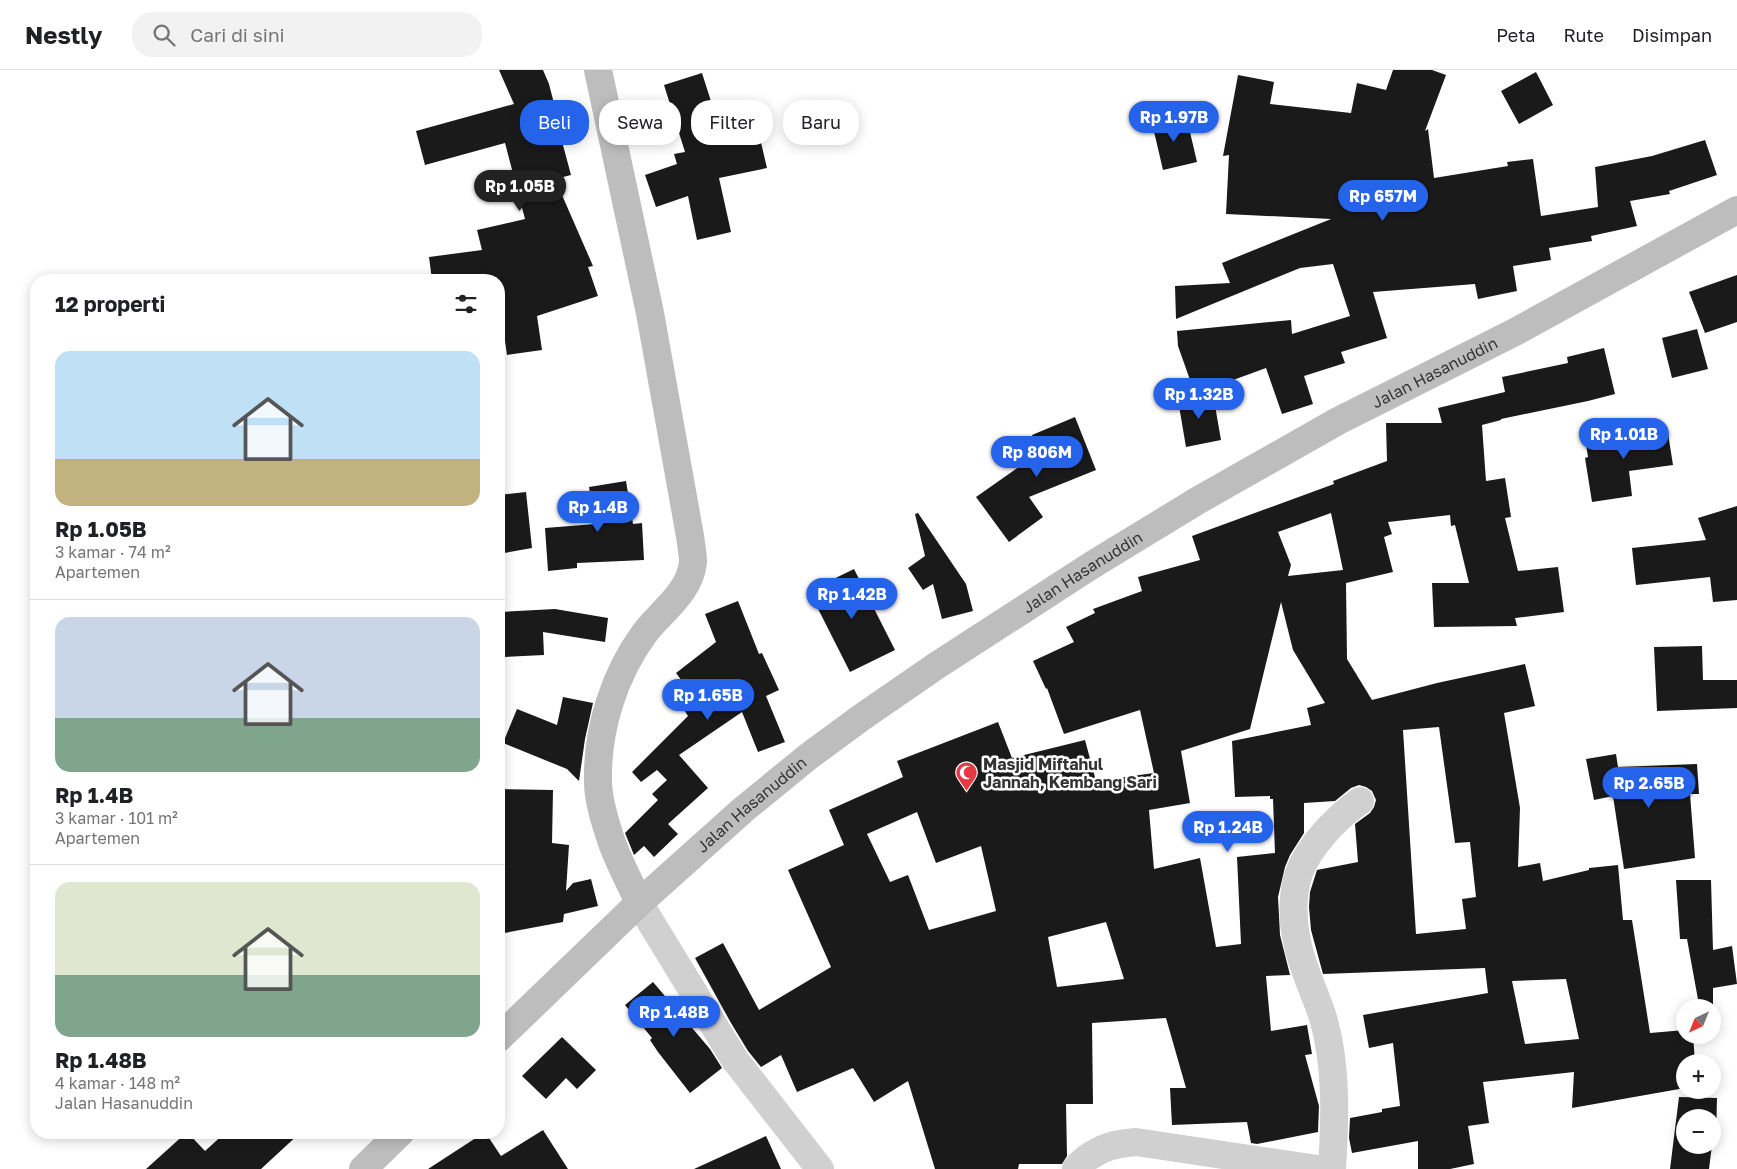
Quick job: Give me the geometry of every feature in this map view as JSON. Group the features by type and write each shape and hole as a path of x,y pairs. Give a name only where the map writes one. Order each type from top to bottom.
{"street":[{"path":"598,70 650,313 693,562 687,582 671,604 644,633 620,675 609,706 601,741 598,782 603,812 612,842 639,903 711,1023 735,1060 820,1169"},
{"name":"Jalan Hasanuddin","path":"505,1032 639,903 744,809 809,756 936,666 1092,565 1197,501 1338,421 1515,332 1737,210"},
{"path":"1332,1169 1335,1126 1331,1059 1324,1021 1305,971 1297,941 1293,915 1295,890 1299,873 1307,859 1335,822 1344,812 1360,800"},
{"path":"363,1169 394,1139"},
{"path":"1076,1169 1078,1165 1100,1149 1114,1144 1136,1142 1317,1169"}],"building":[{"path":"499,70 543,70 553,100 520,100 520,145 563,145 571,175 555,179 593,266 588,267 598,296 537,316 542,350 507,355 505,341 505,274 431,274 429,257 482,250 477,230 525,219 505,143 425,165 416,131 514,104"},
{"path":"1393,70 1432,70 1446,75 1425,131 1428,129 1434,178 1508,166 1507,162 1533,159 1541,216 1598,207 1595,167 1652,156 1705,140 1717,175 1669,191 1670,194 1630,201 1637,226 1591,236 1592,241 1549,248 1551,260 1513,266 1517,291 1478,299 1475,284 1373,292 1387,338 1341,352 1345,363 1304,376 1313,404 1282,414 1266,368 1195,394 1178,346 1177,331 1291,320 1292,334 1350,316 1333,264 1300,268 1176,319 1175,286 1230,283 1222,263 1331,219 1226,214 1229,155 1223,156 1238,75 1274,82 1270,104 1351,113 1357,83 1386,90"},
{"path":"1536,72 1553,105 1519,124 1501,91"},
{"path":"702,73 711,100 691,100 691,145 762,145 767,168 719,178 731,232 697,240 688,196 656,207 645,175 677,164 674,154 685,152 681,139 681,100 669,100 664,85"},
{"path":"1186,115 1197,162 1163,170 1152,123"},
{"path":"1737,275 1737,322 1705,333 1689,292"},
{"path":"1697,329 1708,369 1672,378 1662,338"},
{"path":"1604,348 1615,394 1501,419 1482,425 1486,481 1505,478 1511,517 1505,518 1518,571 1558,567 1564,612 1515,618 1517,626 1434,627 1432,583 1469,583 1455,525 1451,526 1450,515 1388,522 1392,534 1384,537 1393,572 1346,583 1347,659 1372,700 1437,683 1525,664 1535,706 1504,713 1520,808 1518,867 1540,863 1543,881 1589,870 1589,868 1618,865 1623,920 1632,920 1650,1033 1676,1031 1676,1044 1694,1044 1694,1054 1676,1054 1676,1090 1572,1108 1574,1072 1483,1082 1489,1123 1468,1126 1474,1164 1450,1169 1418,1169 1418,1141 1352,1153 1349,1138 1350,1118 1382,1112 1382,1109 1400,1106 1393,1043 1369,1048 1363,1015 1488,993 1485,968 1323,974 1311,930 1310,892 1317,870 1358,862 1355,824 1370,813 1376,800 1372,791 1359,785 1351,788 1335,801 1304,803 1304,833 1285,867 1278,897 1280,935 1290,975 1266,976 1271,1031 1307,1025 1312,1054 1305,1055 1319,1106 1318,1132 1257,1144 1251,1143 1247,1122 1172,1125 1170,1088 1186,1088 1166,1018 1092,1023 1093,1104 1066,1104 1067,1156 1062,1164 1019,1164 1018,1169 935,1169 908,1081 874,1102 853,1068 797,1092 781,1055 761,1067 748,1051 731,1023 695,958 723,943 759,1010 831,967 788,870 844,845 829,810 903,777 897,761 998,722 1012,758 1085,740 1096,781 1154,773 1140,710 1064,734 1047,688 1033,661 1074,642 1066,627 1095,613 1093,609 1142,591 1138,577 1200,560 1192,536 1334,484 1333,481 1387,461 1386,423 1442,423 1438,408 1505,392 1502,377 1568,363 1567,357","holes":["1331,513 1343,570 1288,576 1291,565 1278,532","1281,602 1293,650 1325,703 1307,708 1311,725 1232,741 1235,797 1270,796 1270,799 1273,799 1275,853 1237,857 1241,944 1216,947 1200,858 1154,869 1149,810 1190,803 1181,751 1250,729","1439,727 1455,843 1470,842 1476,897 1462,899 1466,929 1416,934 1403,730","917,812 936,863 981,846 996,911 929,930 908,875 890,882 867,834","1106,922 1124,979 1057,987 1048,937","1566,979 1579,1039 1525,1044 1512,981"]},
{"path":"1213,394 1221,440 1186,447 1178,400"},
{"path":"1075,417 1096,470 1029,497 1043,517 1009,542 976,497 1040,452 1032,435"},
{"path":"1667,427 1673,465 1629,471 1632,496 1592,502 1585,458 1588,457 1585,439"},
{"path":"626,481 633,524 642,523 644,560 577,563 577,568 548,571 545,528 595,524 589,487"},
{"path":"526,492 532,548 505,553 505,494"},
{"path":"1737,506 1737,600 1713,602 1710,577 1636,585 1632,548 1706,540 1698,518"},
{"path":"918,513 966,584 973,611 942,619 933,584 923,590 908,568 925,556 915,514"},
{"path":"854,569 895,650 850,672 809,591"},
{"path":"738,601 759,654 762,653 779,690 766,696 785,742 758,752 742,712 679,755 708,788 668,824 678,834 654,857 644,846 634,855 625,833 658,800 652,794 667,780 657,770 641,782 632,772 688,716 684,710 697,701 676,673 716,642 705,614"},
{"path":"555,609 608,618 605,642 543,632 544,655 505,657 505,612"},
{"path":"1702,646 1703,680 1737,680 1737,708 1657,711 1654,647"},
{"path":"563,697 593,703 585,739 579,781 567,769 505,744 505,738 517,709 557,725"},
{"path":"1616,754 1618,767 1697,764 1699,794 1690,794 1695,858 1624,869 1613,796 1594,800 1586,759"},
{"path":"505,789 553,790 552,843 569,845 566,891 573,883 591,879 598,906 564,914 563,922 505,933"},
{"path":"1676,880 1711,880 1713,950 1732,946 1737,984 1713,988 1713,999 1698,999 1687,939 1680,939"},
{"path":"653,982 710,1049 722,1068 690,1093 658,1052 650,1040 652,1038 625,1005"},
{"path":"562,1037 596,1070 577,1089 566,1078 546,1099 522,1076"},
{"path":"1679,1099 1717,1099 1717,1109 1678,1109"},
{"path":"1676,1121 1676,1154 1711,1154 1709,1169 1670,1169"},
{"path":"543,1130 568,1169 428,1169 474,1139 490,1139 501,1156"},
{"path":"766,1136 781,1169 694,1169"},
{"path":"179,1139 194,1139 205,1151 218,1139 293,1139 261,1169 146,1169"}],"place":[{"name":"Masjid Miftahul Jannah, Kembang Sari","path":"967,792"}]}
